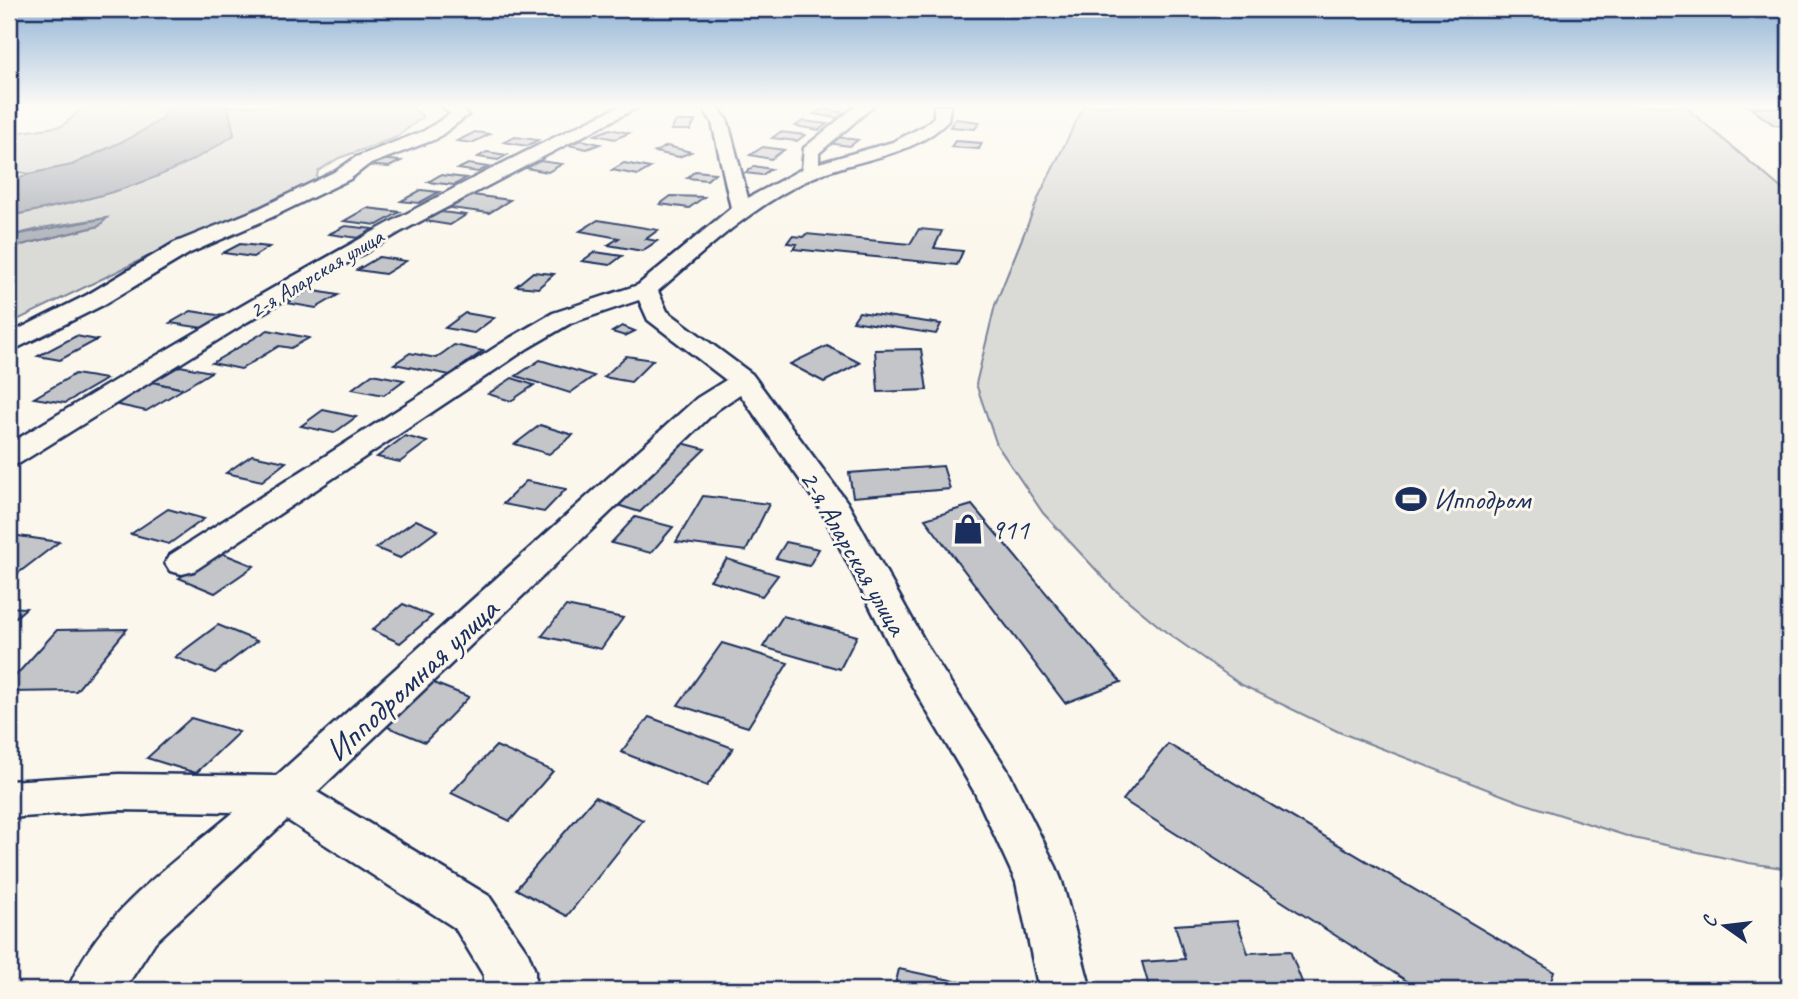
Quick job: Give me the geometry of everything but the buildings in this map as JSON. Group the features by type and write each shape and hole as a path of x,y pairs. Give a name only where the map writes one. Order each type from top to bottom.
{"street":[{"path":"9,344 95,300 182,248 265,213 343,175 362,161 384,153"},
{"name":"2-я Аларская улица","path":"9,457 407,219 479,179 534,153"},
{"path":"727,153 741,209"},
{"path":"810,153 811,172"},
{"path":"182,563 562,318 646,290 741,209 765,199 811,172 874,153"},
{"name":"2-я Аларская улица","path":"646,290 657,315 743,380 836,509 916,660 993,785 1039,882 1065,990"},
{"name":"Ипподромная улица","path":"94,990 138,926 708,404 743,380"},
{"path":"9,799 119,792 284,795 472,912 510,971 509,990"}],"shaded area":[{"path":"9,153 99,153 72,165 29,174 9,170"},
{"path":"99,153 206,153 126,188 9,216 9,183 29,174 72,165"},
{"path":"206,153 354,153 318,171 316,181 145,258 9,324 9,248 99,226 106,218 9,236 9,216 126,188"},
{"name":"Ипподром","path":"1061,153 1739,153 1789,195 1789,869 1633,838 1520,802 1339,732 1240,684 1166,632 1114,589 1043,513 997,445 976,384 995,305 1040,194"},
{"path":"107,218 99,226 9,248 9,236"}],"place":[{"name":"Ипподром","path":"1411,499"},
{"name":"911","path":"968,529"}]}
